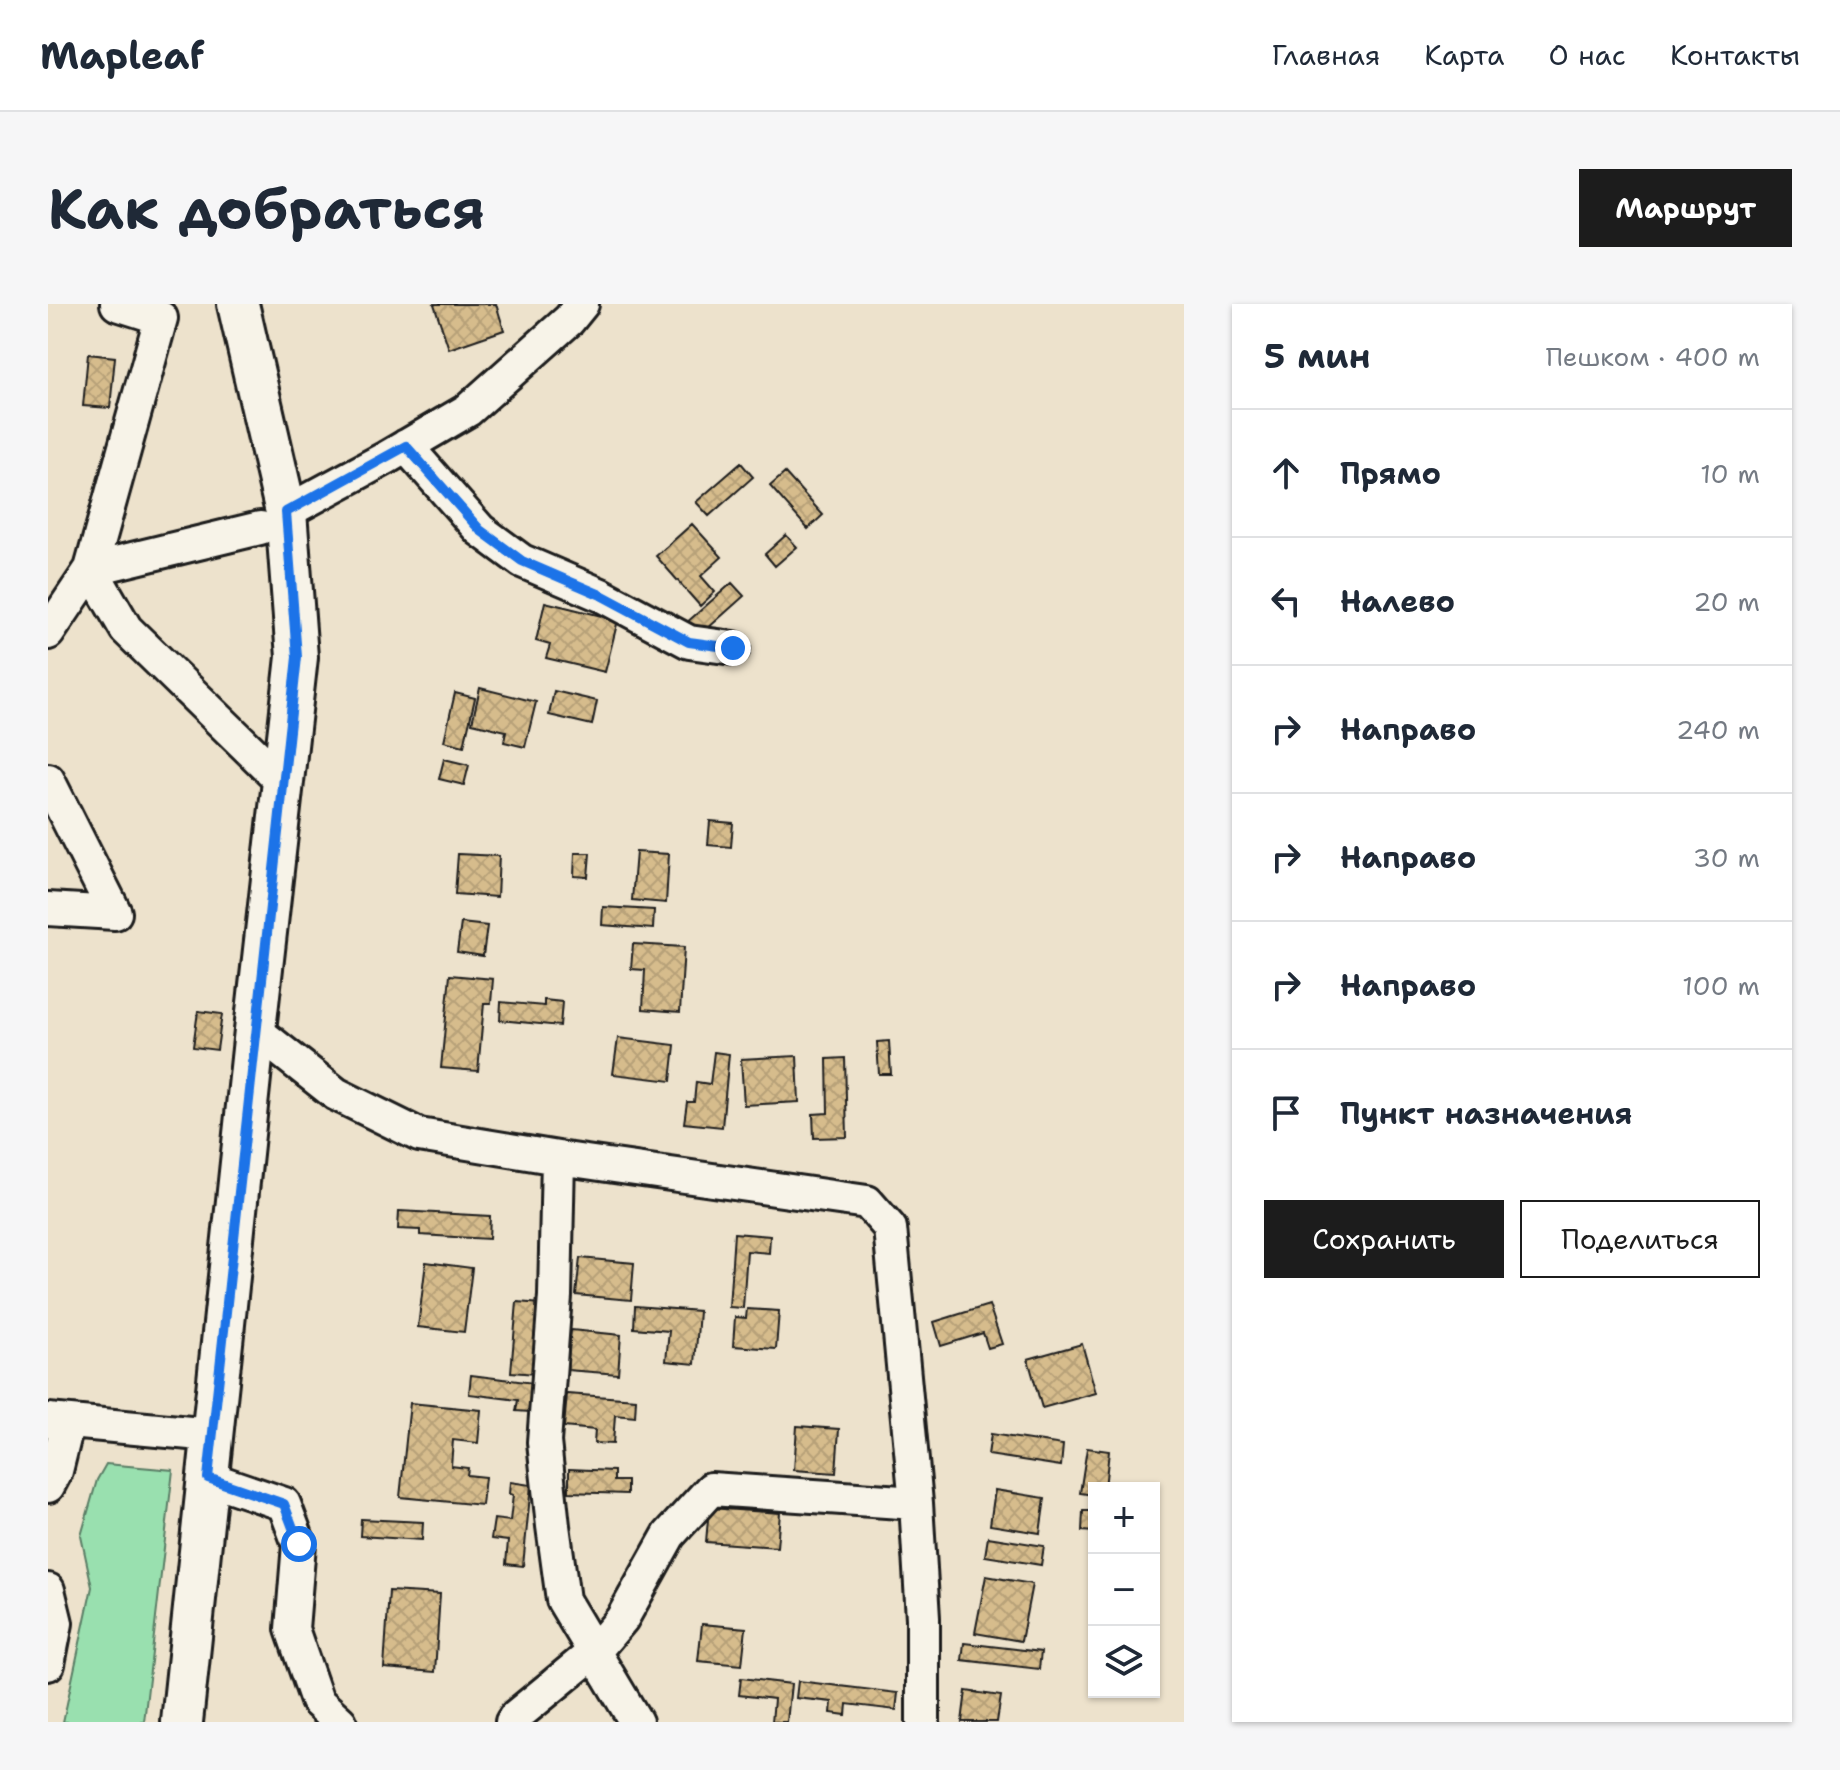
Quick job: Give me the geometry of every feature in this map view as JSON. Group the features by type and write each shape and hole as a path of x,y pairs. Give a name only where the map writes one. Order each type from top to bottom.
{"main road":[{"path":"182,1722 297,657 238,304"}],"street":[{"path":"48,633 91,569 161,318 117,304"},
{"path":"91,569 273,520 468,410 569,320 582,304"},
{"path":"406,446 480,530 522,561 601,595 689,642 733,648"},
{"path":"91,569 126,629 283,782"},
{"path":"48,780 115,913 48,909"},
{"path":"255,1030 336,1094 419,1135 867,1202 890,1228 916,1503 923,1618 923,1722"},
{"path":"558,1158 555,1296 544,1442 563,1600 636,1722"},
{"path":"48,1486 56,1471 58,1421 212,1435"},
{"path":"208,1478 284,1504 299,1544 292,1629 317,1701 340,1722"},
{"path":"512,1722 594,1652 622,1619 669,1535 711,1489 916,1503"},
{"path":"48,1590 56,1623 48,1664"}],"green space":[{"path":"106,1464 173,1470 144,1722 63,1722 92,1587 81,1536 97,1480"}],"building":[{"path":"434,304 496,304 504,330 449,349"},
{"path":"88,354 115,357 110,408 83,406"},
{"path":"741,463 753,477 709,516 696,502"},
{"path":"785,473 823,515 808,529 770,486"},
{"path":"692,524 722,557 701,576 715,592 700,606 656,556"},
{"path":"786,535 797,547 775,566 765,554"},
{"path":"732,583 744,596 698,637 686,623"},
{"path":"545,602 618,620 605,672 546,658 550,645 536,641"},
{"path":"480,688 536,702 525,747 504,742 506,731 472,723"},
{"path":"554,691 597,701 592,725 549,715"},
{"path":"455,693 475,698 464,746 444,741"},
{"path":"444,759 469,765 464,785 439,779"},
{"path":"710,821 733,823 731,847 708,845"},
{"path":"636,852 669,854 666,903 632,900"},
{"path":"575,853 590,853 588,877 574,876"},
{"path":"458,854 499,856 497,897 455,894"},
{"path":"603,907 654,910 653,929 602,925"},
{"path":"461,923 487,926 483,956 457,952"},
{"path":"633,944 684,947 680,1012 643,1009 645,970 631,969"},
{"path":"450,975 493,979 491,1003 484,1003 478,1071 441,1068"},
{"path":"544,1000 562,1002 560,1026 500,1020 501,1002 544,1006"},
{"path":"198,1011 222,1014 217,1050 193,1047"},
{"path":"618,1038 675,1045 671,1081 613,1074"},
{"path":"889,1041 891,1074 879,1074 877,1042"},
{"path":"714,1052 729,1054 722,1127 684,1123 687,1102 694,1102 696,1082 710,1084"},
{"path":"797,1056 799,1102 744,1105 741,1059"},
{"path":"845,1058 847,1137 814,1138 813,1114 828,1113 827,1059"},
{"path":"399,1211 490,1216 489,1239 420,1235 420,1230 398,1229"},
{"path":"734,1233 770,1236 769,1253 747,1251 743,1308 729,1307"},
{"path":"580,1258 634,1263 631,1300 576,1295"},
{"path":"426,1262 472,1268 464,1332 418,1327"},
{"path":"517,1302 542,1304 536,1374 511,1372"},
{"path":"989,1305 1002,1344 988,1348 983,1333 941,1346 934,1322"},
{"path":"635,1306 699,1311 695,1364 666,1361 669,1331 634,1328"},
{"path":"747,1309 779,1311 776,1349 733,1346 735,1317 746,1318"},
{"path":"571,1330 621,1335 618,1374 567,1370"},
{"path":"1082,1344 1096,1393 1042,1408 1028,1359"},
{"path":"471,1375 534,1383 530,1412 516,1411 518,1400 469,1394"},
{"path":"567,1394 636,1399 635,1417 615,1415 613,1444 594,1443 595,1430 564,1427"},
{"path":"410,1403 481,1410 478,1443 453,1440 451,1466 468,1468 467,1475 485,1477 482,1505 400,1497"},
{"path":"797,1426 839,1429 836,1473 794,1470"},
{"path":"991,1434 1063,1445 1061,1466 988,1455"},
{"path":"1087,1448 1109,1451 1106,1482 1088,1482 1088,1494 1080,1493"},
{"path":"569,1469 614,1471 614,1481 627,1481 627,1494 569,1492"},
{"path":"510,1482 531,1485 523,1566 506,1564 508,1541 491,1539 494,1519 510,1521 513,1495 509,1494"},
{"path":"995,1490 1045,1498 1040,1533 990,1525"},
{"path":"709,1508 780,1513 777,1547 706,1542"},
{"path":"1083,1511 1088,1511 1088,1532 1082,1531"},
{"path":"361,1519 423,1522 422,1540 360,1536"},
{"path":"988,1537 1044,1546 1041,1565 985,1556"},
{"path":"986,1576 1032,1584 1021,1641 975,1633"},
{"path":"389,1591 440,1594 435,1672 384,1668"},
{"path":"702,1624 746,1628 742,1665 698,1661"},
{"path":"964,1643 1041,1652 1039,1669 962,1660"},
{"path":"741,1678 791,1684 787,1722 772,1722 774,1699 739,1695"},
{"path":"798,1681 898,1693 896,1710 847,1704 846,1715 831,1713 832,1702 796,1698"},
{"path":"966,1691 1001,1696 997,1722 962,1722"}],"route":[{"path":"299,1544 284,1504 208,1478 297,657 286,512 406,446 480,530 522,561 601,595 689,642 733,648"}]}
